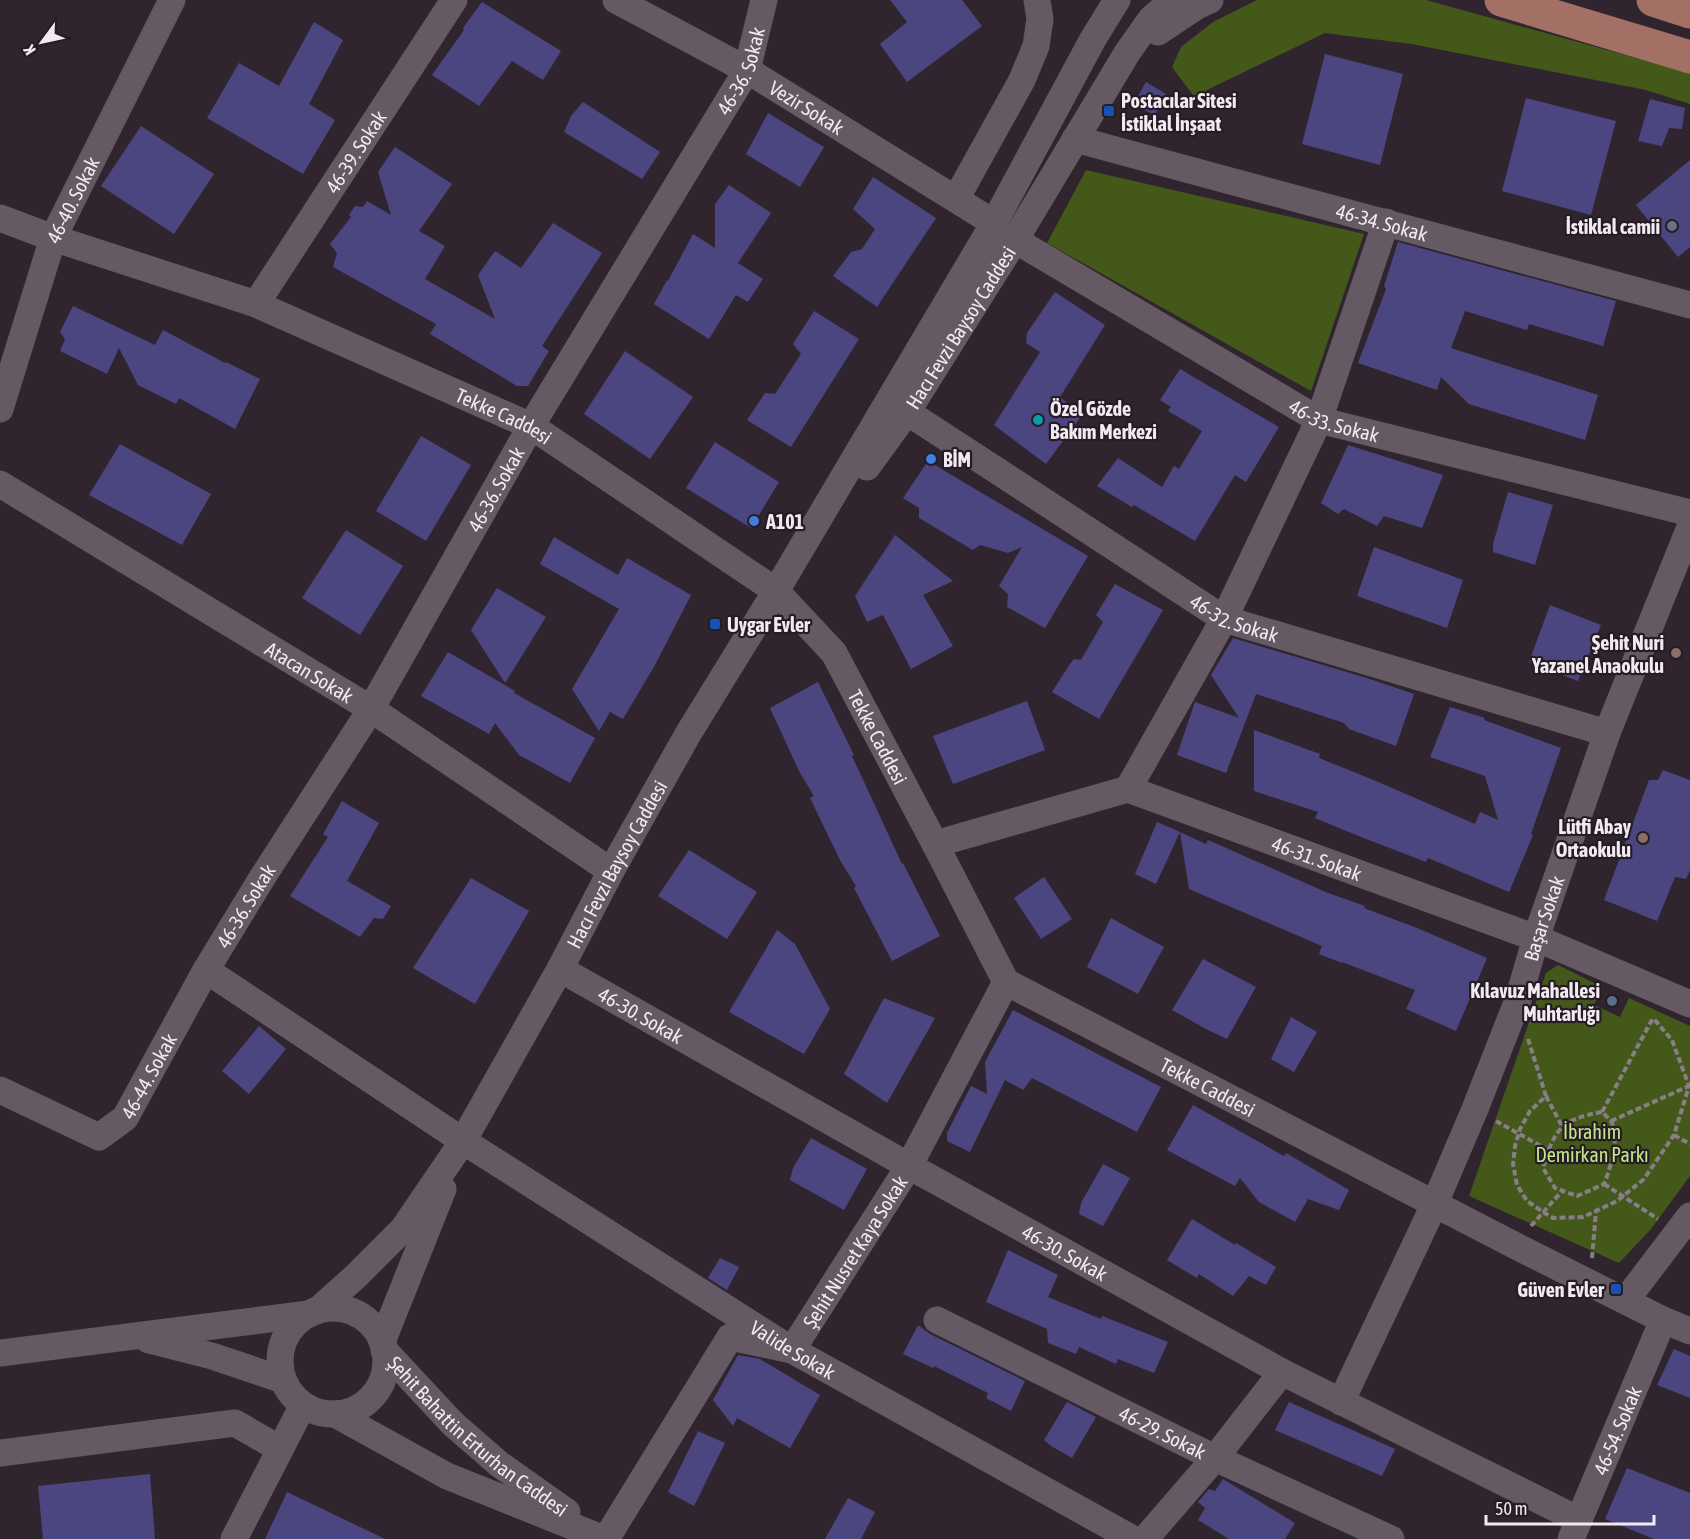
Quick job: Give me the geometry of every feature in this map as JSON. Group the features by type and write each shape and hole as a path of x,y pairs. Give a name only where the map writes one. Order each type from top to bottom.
{"main road":[{"path":"1501,0 1690,57"},
{"path":"1653,0 1690,12"}],"street":[{"name":"46-40. Sokak","path":"0,409 53,238 172,0"},
{"name":"46-39. Sokak","path":"256,304 454,0"},
{"name":"Vezir Sokak","path":"616,0 747,70 994,223"},
{"name":"46-36. Sokak","path":"206,970 262,878 371,709 531,426 747,70 764,0"},
{"path":"957,199 1023,80 1036,45 1040,19 1037,0"},
{"path":"1091,0 1093,39"},
{"name":"Hacı Fevzi Baysoy Caddesi","path":"313,1313 355,1277 403,1229 463,1141 688,734 776,591 994,223 1093,39 1117,0"},
{"name":"Hacı Fevzi Baysoy Caddesi","path":"776,591 907,412 1015,240 1127,53 1151,19 1173,0"},
{"name":"Hacı Fevzi Baysoy Caddesi","path":"1127,53 1197,6 1210,0"},
{"name":"46-34. Sokak","path":"1075,139 1690,305"},
{"name":"Tekke Caddesi","path":"0,218 53,238 256,304 531,426 776,591 834,653 1006,982 1514,1245 1663,1320 1690,1331"},
{"path":"935,844 1128,789 1224,619 1319,420 1386,222"},
{"name":"46-33. Sokak","path":"1015,240 1319,420 1690,513"},
{"name":"46-32. Sokak","path":"907,412 1224,619 1607,733"},
{"name":"Atacan Sokak","path":"0,484 371,709 611,871"},
{"name":"Başar Sokak","path":"1341,1402 1435,1203 1475,1109 1518,1000 1536,938 1607,733 1690,527"},
{"name":"46-31. Sokak","path":"1128,789 1536,938 1678,999"},
{"name":"46-30. Sokak","path":"560,969 1281,1372 1341,1402 1575,1529"},
{"name":"46-44. Sokak","path":"0,1090 99,1137 125,1118 206,970"},
{"name":"Valide Sokak","path":"206,970 463,1141 792,1350 1133,1539"},
{"name":"Şehit Nusret Kaya Sokak","path":"605,1539 730,1337 792,1350 909,1166 1006,982"},
{"name":"Hacı Fevzi Baysoy Caddesi","path":"383,1346 463,1141"},
{"path":"1626,1300 1684,1224"},
{"path":"0,1353 336,1309 356,1314 372,1326 383,1346 385,1371 373,1395 358,1408 345,1413 319,1412 303,1405 291,1394 283,1380 280,1356 284,1340 295,1325 313,1313"},
{"name":"46-29. Sokak","path":"937,1320 1215,1458 1340,1529 1391,1539"},
{"name":"46-54. Sokak","path":"1575,1529 1663,1320"},
{"path":"133,1336 212,1356 283,1380"},
{"name":"Şehit Bahattin Erturhan Caddesi","path":"383,1346 453,1424 499,1464 605,1539"},
{"path":"1145,1539 1215,1458 1281,1372"},
{"path":"234,1539 303,1405"},
{"name":"Şehit Bahattin Erturhan Caddesi","path":"335,1414 447,1476 605,1539"},
{"path":"0,1453 235,1423 280,1449"}],"path":[{"path":"1602,1112 1653,1018 1678,999"},
{"path":"1518,1000 1546,1096 1562,1126"},
{"path":"1546,1096 1530,1111 1519,1133 1513,1164 1517,1185 1527,1201 1553,1218 1584,1217 1617,1201 1644,1179 1674,1135 1690,1086 1672,1040 1653,1018"},
{"path":"1611,1121 1690,1086"},
{"path":"1475,1109 1548,1150"},
{"path":"1602,1112 1611,1121 1614,1137 1612,1163 1604,1184 1577,1196 1555,1188 1543,1168 1548,1150 1562,1126 1580,1116 1602,1112"},
{"path":"1674,1135 1690,1144"},
{"path":"1604,1184 1623,1196 1684,1224"},
{"path":"1514,1245 1562,1191"},
{"path":"1590,1282 1596,1211"}],"green space":[{"path":"1257,0 1426,0 1690,73 1690,104 1646,90 1412,44 1325,33 1207,90 1199,103 1172,67 1181,47 1213,22"},
{"path":"1086,170 1364,234 1311,391 1047,243"},
{"name":"İbrahim Demirkan Parkı","path":"1558,965 1602,987 1594,1005 1620,1017 1629,998 1690,1026 1690,1176 1651,1229 1619,1263 1469,1196 1546,973"}],"building":[{"path":"890,0 962,0 982,26 907,82 880,44 907,22"},
{"path":"482,2 561,51 543,80 512,61 479,106 432,75"},
{"path":"314,22 343,40 309,104 335,120 303,174 207,118 239,63 279,86"},
{"path":"1325,54 1403,74 1380,165 1302,144"},
{"path":"1146,82 1166,94 1155,115 1133,105"},
{"path":"1526,98 1616,121 1591,215 1502,191"},
{"path":"1650,99 1685,108 1682,129 1669,128 1662,146 1638,141"},
{"path":"583,102 660,152 642,179 564,132 571,116"},
{"path":"768,113 824,147 800,187 746,154"},
{"path":"141,126 214,174 174,234 101,186"},
{"path":"395,147 452,184 419,231 445,246 425,279 495,319 478,275 495,251 521,268 553,223 602,253 542,346 549,351 528,386 517,386 430,334 436,324 333,267 337,253 330,244 351,217 349,215 355,206 363,207 367,201 391,215 378,172"},
{"name":"İstiklal camii","path":"1690,160 1690,247 1678,257 1636,205"},
{"path":"873,177 936,218 877,307 833,276 851,252 862,249 875,229 853,209"},
{"path":"729,185 771,213 738,263 763,279 748,302 736,295 709,339 654,304 693,234 715,248 715,204"},
{"path":"1398,242 1616,301 1603,346 1529,324 1527,330 1465,311 1451,348 1598,395 1585,440 1469,404 1441,377 1437,390 1358,363 1386,289 1384,286"},
{"path":"1055,292 1105,325 1060,397 1082,415 1046,464 994,425 1040,352 1026,343 1027,333"},
{"path":"73,306 155,345 163,330 260,379 235,429 179,398 176,404 138,385 119,348 107,374 60,351 65,339 60,332"},
{"path":"814,311 859,339 791,447 747,420 765,393 775,394 801,354 793,344"},
{"path":"625,351 693,397 650,459 584,414"},
{"path":"1180,369 1279,427 1246,482 1235,475 1195,541 1097,486 1118,458 1162,487 1174,466 1179,469 1202,431 1168,411 1171,407 1160,400"},
{"path":"421,436 471,465 426,541 376,511"},
{"path":"715,442 779,482 751,528 686,488"},
{"path":"120,444 211,494 182,545 89,495"},
{"path":"1348,445 1443,475 1422,528 1384,516 1377,526 1344,509 1338,514 1321,503"},
{"path":"928,461 1088,556 1045,628 1007,607 1008,594 999,586 1022,547 1008,553 980,545 973,550 919,518 919,508 903,498"},
{"path":"1508,492 1553,505 1535,565 1493,552 1493,544"},
{"path":"346,530 403,566 360,635 302,598"},
{"path":"895,535 953,581 923,595 953,646 911,669 883,615 867,622 855,596"},
{"path":"554,537 618,575 627,558 691,595 655,665 623,719 610,712 599,731 572,689 619,609 540,564"},
{"path":"1374,547 1463,580 1447,628 1357,596"},
{"path":"1115,584 1163,610 1099,719 1052,692 1074,659 1081,660 1103,622 1096,615"},
{"path":"497,588 546,617 505,683 471,630"},
{"path":"1550,605 1601,625 1578,681 1529,662"},
{"path":"1233,638 1414,694 1396,746 1349,729 1344,723 1256,694 1226,773 1177,755 1195,702 1239,718 1211,675"},
{"path":"448,652 515,691 514,693 595,738 570,783 519,755 495,723 489,734 421,696"},
{"path":"818,682 854,755 852,756 902,864 940,936 892,961 810,798 814,796 800,773 770,708"},
{"path":"1027,701 1045,750 953,784 933,736"},
{"path":"1450,707 1485,718 1484,720 1561,748 1531,834 1533,835 1509,892 1428,858 1426,862 1315,818 1318,812 1254,791 1254,730 1320,754 1319,758 1475,824 1480,812 1498,820 1485,776 1430,757"},
{"path":"1663,770 1690,780 1690,870 1686,879 1675,877 1657,921 1604,900 1649,780 1658,780"},
{"path":"342,801 379,823 347,881 391,906 383,919 374,918 360,937 290,896 328,837 323,834"},
{"path":"1157,822 1180,832 1156,884 1135,874"},
{"path":"1180,832 1206,844 1208,840 1328,893 1365,906 1364,908 1487,958 1456,1031 1406,1009 1415,990 1319,954 1322,946 1189,889"},
{"path":"689,850 757,892 727,939 658,896"},
{"path":"1044,877 1072,919 1041,939 1014,898"},
{"path":"471,878 529,911 475,1004 413,968"},
{"path":"1111,918 1164,947 1138,994 1087,967"},
{"path":"777,930 795,944 830,1009 804,1054 729,1012"},
{"path":"1203,959 1256,987 1227,1039 1172,1010"},
{"path":"884,998 935,1018 887,1103 844,1074"},
{"path":"1013,1010 1161,1087 1137,1132 1032,1078 1023,1090 1005,1080 970,1152 947,1141 947,1133 971,1086 987,1094 985,1062"},
{"path":"1291,1017 1317,1032 1294,1072 1271,1059"},
{"path":"259,1026 286,1049 249,1094 222,1071"},
{"path":"1193,1105 1284,1156 1286,1153 1349,1190 1339,1210 1308,1199 1295,1222 1259,1202 1240,1178 1235,1186 1167,1150"},
{"path":"811,1138 867,1169 844,1210 790,1180 793,1168"},
{"path":"1103,1164 1130,1178 1103,1226 1079,1214 1081,1203"},
{"path":"1192,1219 1276,1267 1266,1285 1249,1276 1233,1296 1199,1274 1197,1278 1167,1260"},
{"path":"1008,1250 1058,1275 1048,1297 1101,1319 1102,1316 1168,1342 1154,1373 1118,1359 1116,1364 1079,1347 1076,1354 1048,1343 1047,1329 986,1302"},
{"path":"720,1258 739,1267 727,1290 708,1278"},
{"path":"918,1325 930,1334 1025,1381 1011,1411 986,1398 988,1393 934,1366 933,1368 903,1354"},
{"path":"1674,1349 1690,1356 1690,1398 1657,1385"},
{"path":"738,1355 760,1359 820,1395 790,1448 737,1418 733,1426 713,1400"},
{"path":"1067,1402 1096,1417 1072,1458 1044,1440"},
{"path":"1289,1402 1395,1449 1382,1476 1275,1430"},
{"path":"698,1431 725,1443 694,1506 668,1492"},
{"path":"1627,1468 1690,1493 1690,1539 1654,1539 1605,1519"},
{"path":"150,1474 155,1539 43,1539 38,1486"},
{"path":"1223,1479 1295,1523 1285,1539 1229,1539 1198,1520 1205,1508 1198,1502 1209,1489 1215,1491"},
{"path":"287,1492 385,1539 265,1539"},
{"path":"848,1498 875,1512 861,1539 825,1539"}],"place":[{"name":"Postacılar Sitesi İstiklal İnşaat","path":"1109,111"},
{"name":"İstiklal camii","path":"1672,226"},
{"name":"Özel Gözde Bakım Merkezi","path":"1038,420"},
{"name":"BİM","path":"931,459"},
{"name":"A101","path":"754,521"},
{"name":"Uygar Evler","path":"715,624"},
{"name":"Şehit Nuri Yazanel Anaokulu","path":"1676,653"},
{"name":"Lütfi Abay Ortaokulu","path":"1643,838"},
{"name":"Kılavuz Mahallesi Muhtarlığı","path":"1612,1001"},
{"name":"Güven Evler","path":"1616,1289"}]}
